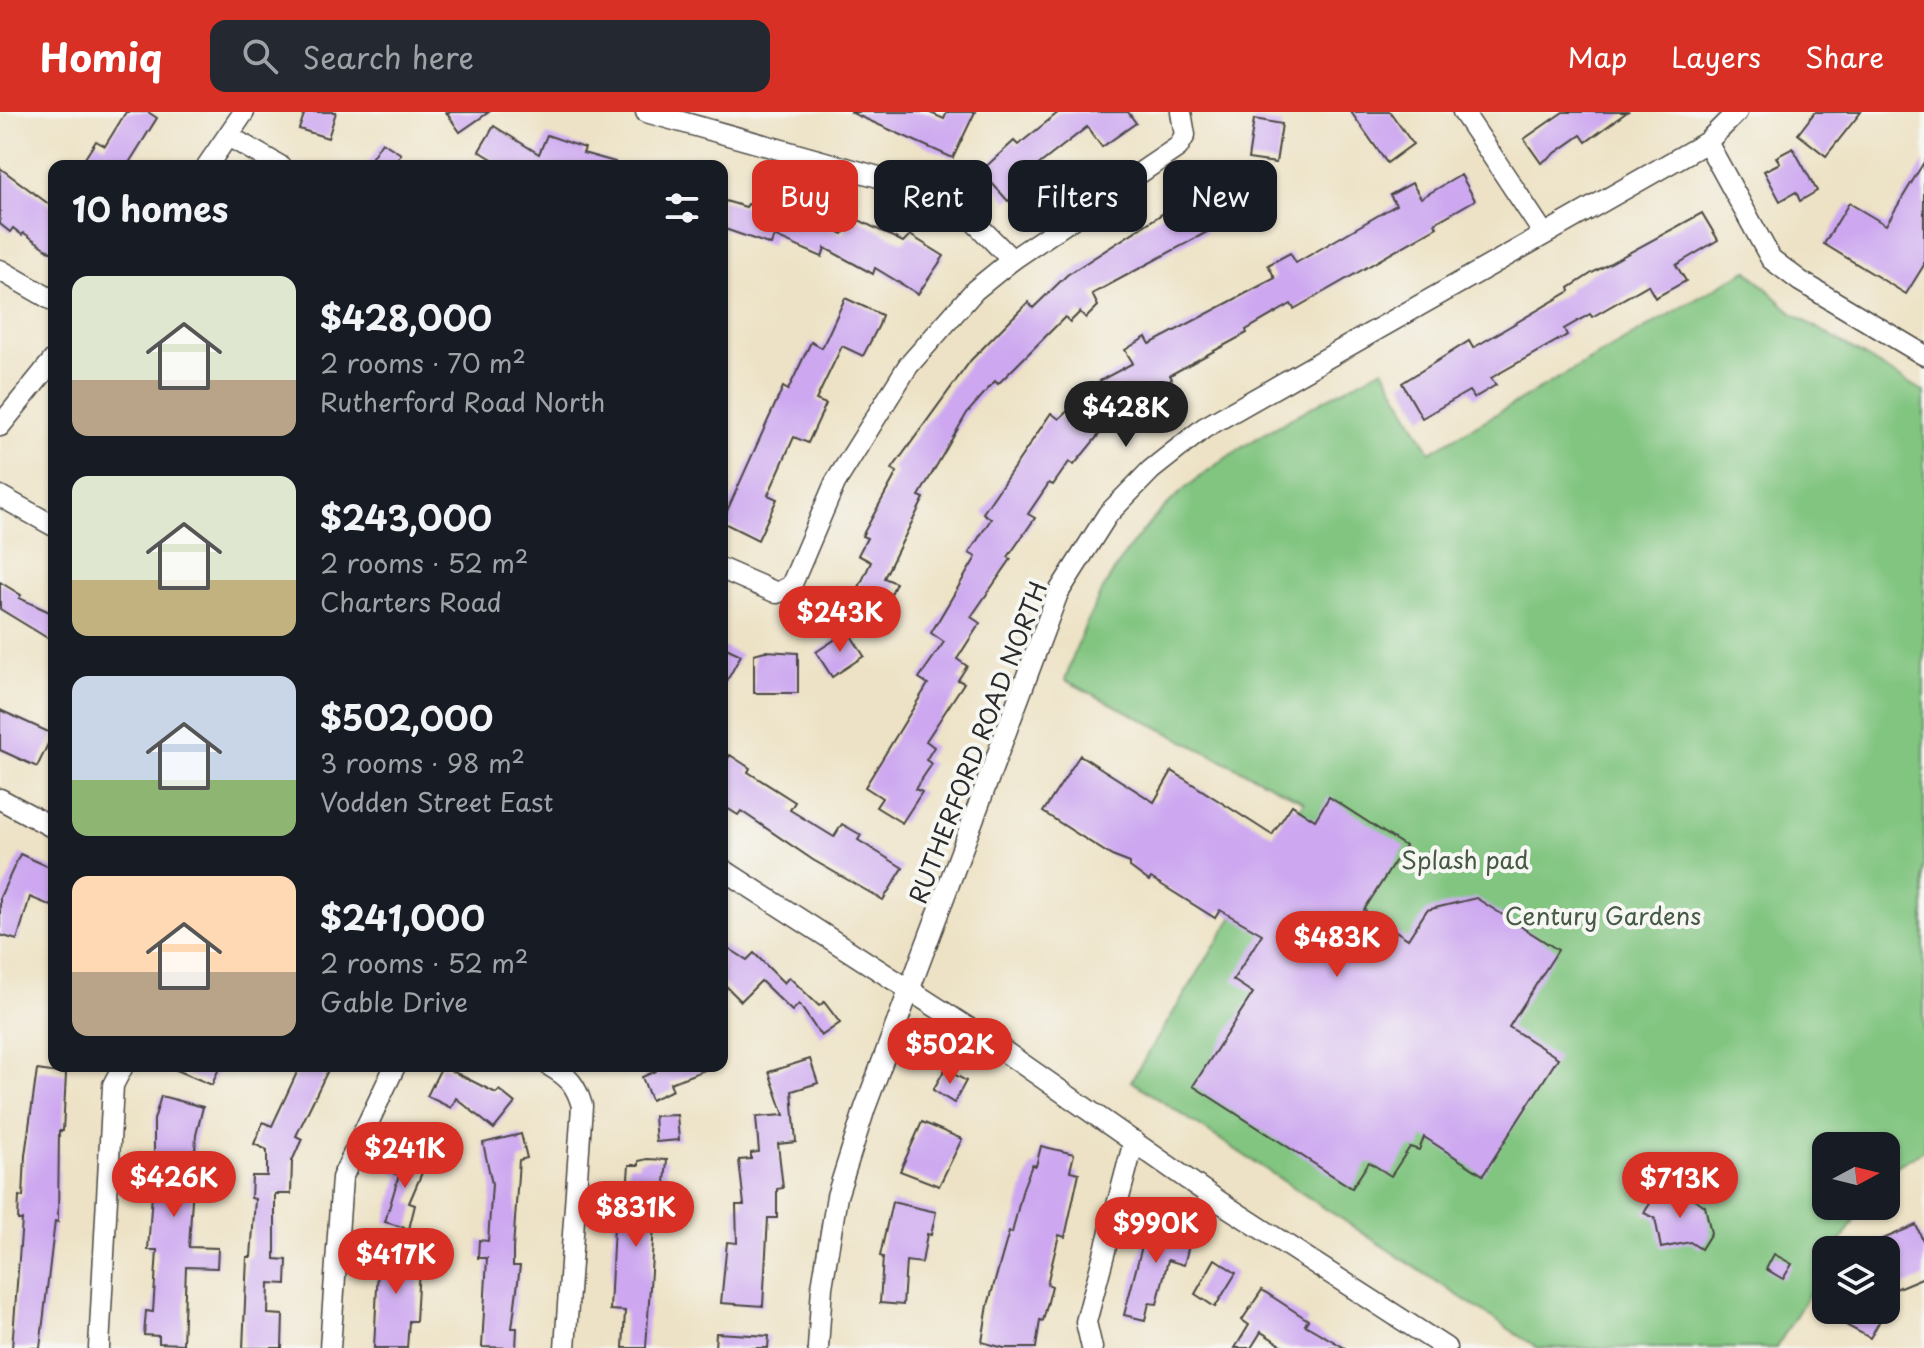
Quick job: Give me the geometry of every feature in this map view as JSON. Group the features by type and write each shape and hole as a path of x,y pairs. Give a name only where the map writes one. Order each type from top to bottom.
{"street":[{"path":"212,160 244,112"},
{"path":"646,112 950,197 1012,260"},
{"path":"728,572 777,593 791,586 835,483 908,366 975,290 1012,260 1178,147 1185,135 1181,112"},
{"path":"1463,112 1544,234"},
{"name":"RUTHERFORD ROAD NORTH","path":"818,1348 822,1287 837,1196 865,1108 1058,593 1108,514 1151,470 1204,428 1707,142 1737,112"},
{"path":"230,137 270,160"},
{"path":"1707,142 1771,259 1800,281 1923,351"},
{"path":"0,270 48,298"},
{"path":"0,426 48,366"},
{"path":"0,496 48,523"},
{"path":"0,799 48,825"},
{"path":"728,873 910,991 1220,1202 1446,1348"},
{"path":"99,1348 113,1085 120,1072"},
{"path":"330,1348 342,1178 392,1072"},
{"path":"560,1072 577,1089 582,1106 565,1348"},
{"path":"1092,1348 1086,1322 1134,1141"}],"green space":[{"name":"Century Gardens","path":"1747,270 1792,313 1924,392 1924,1150 1900,1164 1900,1132 1812,1132 1812,1220 1854,1220 1845,1236 1812,1236 1812,1289 1776,1348 1538,1348 1131,1081 1304,802 1065,680 1089,617 1118,565 1150,523 1187,487 1228,456 1383,368 1430,452"}],"building":[{"path":"126,112 148,112 157,118 131,160 84,160 96,141 105,146"},
{"path":"305,112 336,112 328,138 299,129"},
{"path":"446,112 489,112 460,132"},
{"path":"850,112 928,112 944,119 947,112 975,112 953,158"},
{"path":"1059,112 1128,112 1136,123 1102,147 1087,127 1045,160 1008,160 1008,201 992,183 992,161 1014,141 1018,145"},
{"path":"1351,112 1390,112 1413,144 1387,163"},
{"path":"1563,112 1627,112 1586,142 1581,135 1541,163 1524,139"},
{"path":"1815,112 1861,112 1826,156 1798,134"},
{"path":"1254,119 1282,124 1276,160 1248,159"},
{"path":"494,126 539,154 547,135 585,148 583,153 608,160 494,160 479,151"},
{"path":"382,142 401,154 397,160 370,160"},
{"path":"1793,148 1817,191 1800,201 1796,192 1780,201 1764,171 1780,163 1776,157"},
{"path":"1924,162 1924,265 1906,294 1824,244 1849,203 1886,225"},
{"path":"0,168 48,204 48,250 24,233 22,235 13,228 10,232 0,224"},
{"path":"1461,175 1475,200 1435,223 1437,227 1294,309 1291,304 1246,330 1247,333 1170,375 1172,379 1141,399 1139,396 1106,426 1074,465 1069,462 1053,485 1049,483 1028,514 1035,518 971,617 980,623 957,659 967,666 958,680 964,683 926,741 934,747 926,760 932,764 915,789 922,792 902,823 876,807 882,798 865,787 928,684 919,678 944,642 931,633 976,557 969,553 991,519 983,513 1051,413 1059,419 1101,380 1133,363 1125,350 1146,337 1150,344 1275,278 1268,265 1290,253 1296,263 1396,205 1390,195 1412,183 1421,198"},
{"path":"728,202 746,207 752,205 752,232 843,234 858,232 858,220 874,228 874,232 883,232 903,242 910,235 944,256 918,294 875,268 873,274 825,248 822,257 774,236 771,245 728,230"},
{"path":"1163,213 1163,232 1207,232 1092,294 1098,306 1086,318 1080,312 1070,322 1065,317 998,384 995,381 967,413 919,496 924,498 884,578 896,583 881,616 852,602 871,562 858,555 867,538 862,536 897,472 892,469 971,360 1028,302 1033,308 1067,275 1134,232 1147,232 1147,224"},
{"path":"1702,213 1718,240 1676,265 1686,281 1655,298 1648,285 1592,317 1590,314 1564,329 1567,335 1491,378 1496,385 1474,398 1469,391 1422,418 1402,383 1469,341 1473,348 1570,291 1569,288 1592,273"},
{"path":"845,298 882,315 863,356 842,346 816,400 826,404 808,443 794,437 768,495 777,499 758,540 728,525 728,509 783,387 788,390 811,342 822,348"},
{"path":"0,582 21,595 19,598 48,611 48,638 0,609"},
{"path":"848,631 864,656 832,677 816,652"},
{"path":"728,649 741,655 728,679"},
{"path":"765,651 798,653 798,693 754,693 754,654"},
{"path":"0,710 48,732 48,744 37,767 0,750"},
{"path":"730,755 750,768 748,772 795,802 790,810 834,837 842,824 861,835 858,840 903,868 883,900 813,860 741,811 738,815 728,809"},
{"path":"1080,755 1154,802 1172,771 1272,835 1292,805 1315,820 1329,797 1405,846 1364,910 1408,939 1427,910 1476,898 1558,950 1509,1027 1558,1058 1483,1175 1424,1137 1419,1150 1410,1147 1391,1176 1369,1162 1352,1188 1193,1086 1253,993 1233,980 1262,934 1220,910 1215,918 1151,878 1149,881 1130,867 1130,863 1112,856 1043,812"},
{"path":"20,854 48,866 48,904 30,897 17,940 0,935 0,897"},
{"path":"728,948 747,960 754,953 784,983 789,977 819,1006 824,1002 840,1023 821,1036 799,1004 792,1011 761,981 741,1001 728,988"},
{"path":"810,1059 818,1083 792,1091 796,1142 778,1144 783,1188 777,1189 777,1218 768,1218 763,1306 721,1303 727,1242 737,1243 736,1205 744,1205 739,1160 751,1159 751,1153 759,1152 756,1117 784,1115 769,1072"},
{"path":"945,1069 966,1081 954,1103 933,1090"},
{"path":"37,1070 66,1074 63,1131 59,1131 58,1222 55,1221 40,1348 12,1348 22,1220 18,1220 19,1196 23,1197 25,1155"},
{"path":"181,1072 217,1072 212,1085"},
{"path":"297,1072 327,1072 296,1136 302,1139 292,1161 291,1194 275,1194 275,1259 287,1260 286,1284 269,1283 268,1314 283,1315 282,1348 243,1348 247,1257 251,1257 255,1199 251,1198 252,1176 267,1176 267,1150 254,1144 263,1122 272,1126"},
{"path":"439,1072 454,1072 496,1093 499,1090 515,1103 494,1129 456,1098 451,1108 427,1096"},
{"path":"654,1072 699,1072 670,1083 673,1090 651,1100 642,1077"},
{"path":"161,1096 203,1107 196,1135 189,1247 218,1248 217,1268 186,1267 183,1344 159,1343 159,1336 144,1335 146,1311 153,1312 157,1250 148,1250 152,1194 167,1195 168,1162 154,1162 154,1120"},
{"path":"677,1115 679,1140 656,1142 654,1116"},
{"path":"922,1122 962,1139 939,1186 900,1171"},
{"path":"521,1134 527,1158 519,1160 513,1249 513,1266 520,1266 512,1328 517,1328 516,1348 482,1347 487,1258 478,1258 479,1240 488,1241 492,1184 483,1143"},
{"path":"1041,1146 1074,1154 1070,1171 1079,1173 1065,1237 1059,1235 1047,1284 1052,1286 1043,1321 1040,1320 1036,1348 1004,1348 982,1342 988,1305 1023,1188 1032,1165 1036,1166"},
{"path":"402,1151 427,1161 409,1203 415,1205 409,1229 385,1222 399,1175 393,1173"},
{"path":"667,1160 664,1195 656,1194 646,1348 623,1348 625,1311 610,1310 615,1204 626,1205 629,1165 639,1165 639,1161"},
{"path":"1682,1191 1705,1206 1711,1233 1701,1249 1690,1242 1661,1248 1655,1218 1644,1213 1654,1197"},
{"path":"892,1202 936,1212 931,1235 927,1234 922,1263 906,1261 903,1305 880,1303 883,1257 880,1256"},
{"path":"1160,1218 1193,1229 1184,1265 1168,1260 1157,1304 1149,1303 1145,1320 1124,1315 1146,1231 1155,1234"},
{"path":"1916,1225 1924,1243 1924,1277 1900,1287 1900,1236 1890,1236"},
{"path":"379,1247 420,1250 416,1321 409,1321 407,1348 374,1348"},
{"path":"1774,1254 1792,1264 1783,1279 1766,1269"},
{"path":"1215,1259 1236,1273 1215,1307 1195,1294"},
{"path":"1262,1290 1308,1320 1305,1325 1345,1348 1286,1348 1261,1332 1251,1348 1235,1348 1249,1325 1242,1320"},
{"path":"1844,1324 1878,1324 1870,1338"},
{"path":"716,1333 769,1336 768,1348 715,1348"}],"park label":[{"name":"Splash pad","path":"1465,859"}]}
